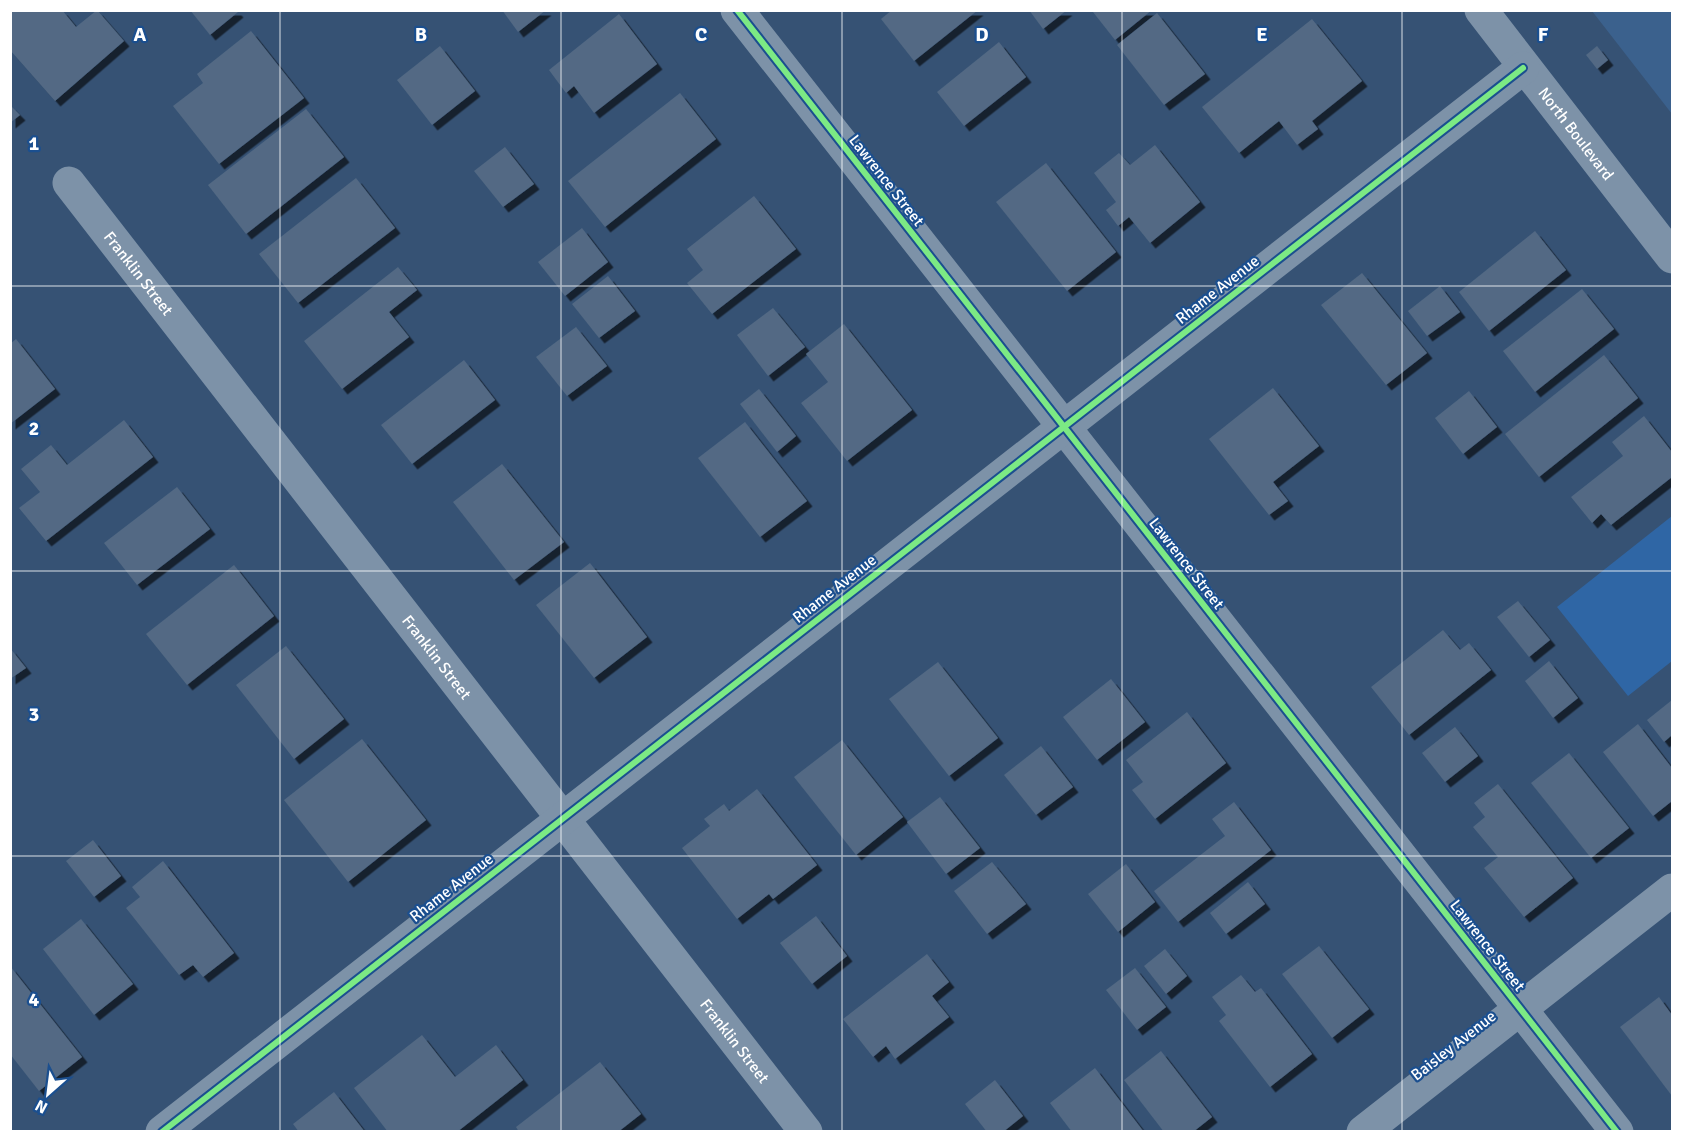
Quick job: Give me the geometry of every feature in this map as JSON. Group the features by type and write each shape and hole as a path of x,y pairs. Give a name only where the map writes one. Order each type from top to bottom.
{"street":[{"name":"Lawrence Street","path":"737,10 1617,1131"},
{"name":"North Boulevard","path":"1481,10 1523,68 1672,257"},
{"name":"Rhame Avenue","path":"162,1131 1523,68"},
{"name":"Franklin Street","path":"69,183 806,1131"},
{"name":"Baisley Avenue","path":"1363,1131 1672,890"}],"shaded area":[{"path":"1592,11 1672,11 1672,114"},
{"path":"1672,516 1672,661 1628,696 1557,607"}],"building":[{"path":"10,10 62,10 76,27 97,10 124,41 55,101 10,50"},
{"path":"190,10 236,10 238,12 210,35"},
{"path":"502,10 546,10 518,32"},
{"path":"892,10 978,10 914,61 881,19"},
{"path":"1029,10 1067,10 1043,29"},
{"path":"1095,10 1152,10 1115,40 1093,12"},
{"path":"1157,13 1205,74 1164,105 1117,45"},
{"path":"619,14 657,64 594,113 574,86 566,93 549,70"},
{"path":"1312,19 1362,81 1312,121 1318,129 1297,145 1279,121 1239,153 1202,107"},
{"path":"251,31 304,98 219,164 173,106 203,83 197,74"},
{"path":"999,42 1026,77 964,126 937,92"},
{"path":"440,46 475,91 432,125 397,80"},
{"path":"1597,46 1608,60 1597,69 1586,55"},
{"path":"680,93 716,139 605,227 568,181"},
{"path":"10,105 20,115 10,123"},
{"path":"306,109 344,157 246,234 208,185"},
{"path":"1155,145 1200,202 1150,243 1129,217 1118,226 1106,210 1116,202 1094,173 1119,153 1130,165"},
{"path":"505,147 534,184 503,207 474,171"},
{"path":"1046,163 1116,252 1067,291 996,202"},
{"path":"356,178 395,228 298,303 259,254"},
{"path":"754,196 796,249 712,314 687,283 703,270 687,249"},
{"path":"582,228 608,262 565,296 538,262"},
{"path":"1535,231 1566,270 1489,331 1459,292"},
{"path":"398,267 417,290 389,312 409,337 342,389 304,341"},
{"path":"1362,273 1427,353 1386,385 1321,305"},
{"path":"608,276 635,311 599,338 572,304"},
{"path":"1440,286 1460,312 1427,336 1408,311"},
{"path":"1582,289 1614,329 1535,392 1503,351"},
{"path":"773,308 805,347 768,376 737,335"},
{"path":"844,324 912,410 847,461 801,403 828,382 806,354"},
{"path":"576,327 607,366 567,396 536,357"},
{"path":"16,339 55,389 10,424 10,344"},
{"path":"1604,355 1638,398 1539,477 1505,434"},
{"path":"464,360 495,400 412,464 381,425"},
{"path":"1273,388 1319,446 1273,482 1288,501 1269,515 1209,439"},
{"path":"759,389 796,436 777,452 740,404"},
{"path":"1469,391 1497,427 1463,454 1435,418"},
{"path":"1644,416 1672,452 1672,477 1611,525 1601,514 1592,523 1571,497 1623,456 1612,442"},
{"path":"124,420 153,457 46,541 19,508 40,492 21,469 51,445 67,465"},
{"path":"745,422 807,501 760,537 698,458"},
{"path":"502,464 564,542 514,580 453,502"},
{"path":"177,487 210,529 137,585 104,543"},
{"path":"590,563 647,637 594,678 536,605"},
{"path":"234,565 274,616 187,685 146,634"},
{"path":"1518,601 1550,640 1529,657 1497,617"},
{"path":"1443,630 1460,650 1469,643 1491,670 1409,735 1371,687"},
{"path":"286,646 344,719 294,759 236,685"},
{"path":"10,648 26,668 10,679"},
{"path":"1549,661 1578,698 1553,718 1525,681"},
{"path":"938,662 998,738 949,776 889,699"},
{"path":"1111,679 1145,722 1097,760 1063,717"},
{"path":"1672,700 1672,735 1664,742 1647,720"},
{"path":"1187,712 1226,763 1155,819 1132,790 1143,782 1126,760"},
{"path":"1638,724 1672,768 1672,801 1653,816 1603,752"},
{"path":"1455,727 1478,756 1445,782 1422,753"},
{"path":"362,739 426,820 348,882 284,800"},
{"path":"842,740 903,817 856,855 794,777"},
{"path":"1041,746 1073,787 1036,815 1004,775"},
{"path":"1569,753 1629,828 1591,858 1531,783"},
{"path":"1498,784 1573,878 1524,917 1484,868 1498,857 1473,827 1485,817 1474,803"},
{"path":"757,789 817,865 773,899 769,894 737,919 682,848 710,826 704,819 724,804 729,811"},
{"path":"940,797 980,848 946,874 907,822"},
{"path":"1234,802 1271,850 1178,922 1154,891 1225,836 1212,819"},
{"path":"93,840 121,876 94,897 66,861"},
{"path":"163,861 234,953 203,977 193,965 179,975 126,908 140,897 132,887"},
{"path":"992,862 1026,904 987,934 954,891"},
{"path":"1126,864 1155,902 1118,932 1088,894"},
{"path":"1248,882 1265,904 1226,934 1210,913"},
{"path":"816,916 847,956 812,984 780,943"},
{"path":"81,919 133,984 94,1015 43,949"},
{"path":"1319,946 1369,1009 1332,1038 1282,974"},
{"path":"1165,949 1187,976 1166,994 1144,966"},
{"path":"927,954 949,982 932,996 949,1017 895,1059 886,1046 873,1057 843,1019"},
{"path":"10,966 82,1057 39,1091 10,1054"},
{"path":"1135,968 1166,1007 1137,1030 1106,990"},
{"path":"1241,975 1255,992 1261,988 1312,1054 1270,1087 1219,1021 1226,1015 1212,997"},
{"path":"1659,997 1672,1015 1672,1096 1620,1027"},
{"path":"422,1035 455,1077 496,1045 523,1080 457,1132 388,1132 354,1088"},
{"path":"1161,1051 1212,1117 1193,1132 1164,1132 1124,1080"},
{"path":"600,1062 641,1114 618,1132 519,1132 516,1127"},
{"path":"1095,1068 1144,1132 1072,1132 1050,1103"},
{"path":"995,1080 1023,1116 1003,1132 987,1132 965,1104"},
{"path":"334,1092 365,1132 299,1132 293,1124"}],"cycle path":[{"path":"737,10 1617,1132"},
{"path":"162,1132 1523,68"}]}
